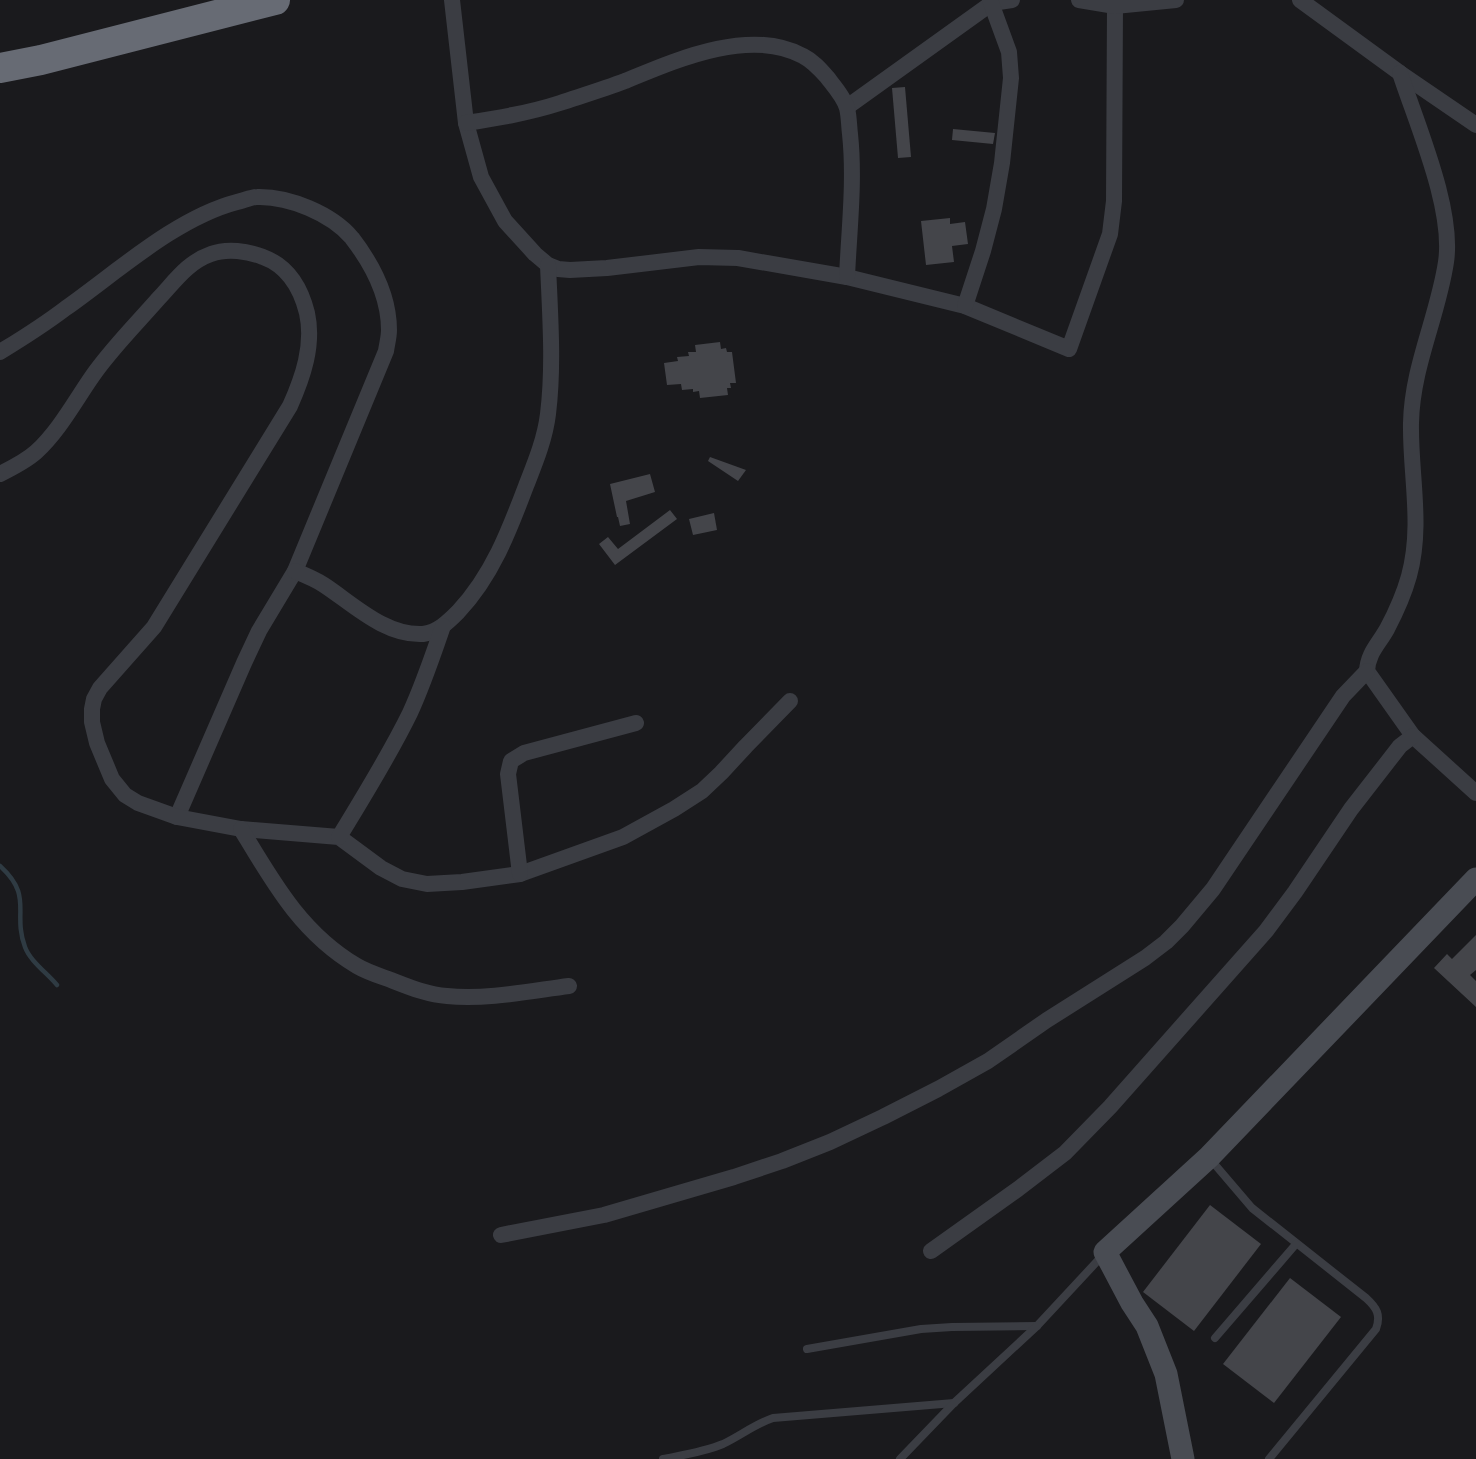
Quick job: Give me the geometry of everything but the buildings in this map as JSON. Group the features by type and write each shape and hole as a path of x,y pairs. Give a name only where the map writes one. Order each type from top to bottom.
{"highway":[{"path":"0,51 202,0"},
{"path":"0,68 50,58 275,0"}],"street":[{"path":"452,0 466,123 481,177 505,221 548,265 565,270 712,257 738,258 847,277 965,306 1069,349 1110,234 1114,215 1115,6"},
{"path":"847,107 990,2 1012,0"},
{"path":"1079,0 1115,6 1176,0"},
{"path":"1300,0 1476,125"},
{"path":"965,306 994,209 1011,78 1009,52 990,2"},
{"path":"466,123 542,109 702,52 760,45 779,47 805,57 829,79 847,107 852,168 847,277"},
{"path":"501,1235 604,1215 734,1177 782,1161 873,1122 988,1061 1046,1020 1145,958 1182,926 1213,889 1343,696 1367,671 1368,659 1398,607 1409,574 1416,520 1411,424 1413,401 1446,262 1447,241 1443,209 1431,163 1400,73"},
{"path":"0,352 67,308 163,238 202,215 256,197 282,200 314,210 345,230 366,256 383,293 389,330 386,351 295,571 259,631 177,817"},
{"path":"0,474 35,452 57,428 98,368 187,268 213,253 248,252 266,258 283,269 294,281 302,297 309,339 302,380 290,406 154,627 100,688 94,699 92,722 97,743 112,779 125,795 138,803 177,817 241,829 339,837 402,879 427,884 520,874 623,837 674,809 702,791 722,773 790,701"},
{"path":"295,571 316,580 370,617 396,629 420,634 443,626 476,591 508,531 540,450 548,416 551,349 548,265"},
{"path":"339,837 379,773 405,722 421,688 443,626"},
{"path":"1367,671 1413,736 1476,793"},
{"path":"520,874 508,774 511,761 524,753 636,723"},
{"path":"931,1251 1065,1153 1110,1107 1266,930 1351,809 1400,746 1413,736"},
{"path":"241,829 278,891 304,923 328,946 358,967 411,989 446,996 478,996 569,986"},
{"path":"1183,1459 1166,1374 1147,1326 1105,1252 1209,1157 1476,879"}],"lane":[{"path":"1209,1157 1252,1208 1375,1306 1378,1312 1376,1329 1269,1459"},
{"path":"1215,1338 1296,1244"},
{"path":"900,1459 954,1403 1037,1326 1105,1252"},
{"path":"807,1349 922,1329 1037,1326"},
{"path":"663,1459 723,1444 760,1422 773,1418 954,1403"}],"waterway":[{"path":"0,866 10,877 19,896 20,924 27,952 57,985"}]}
